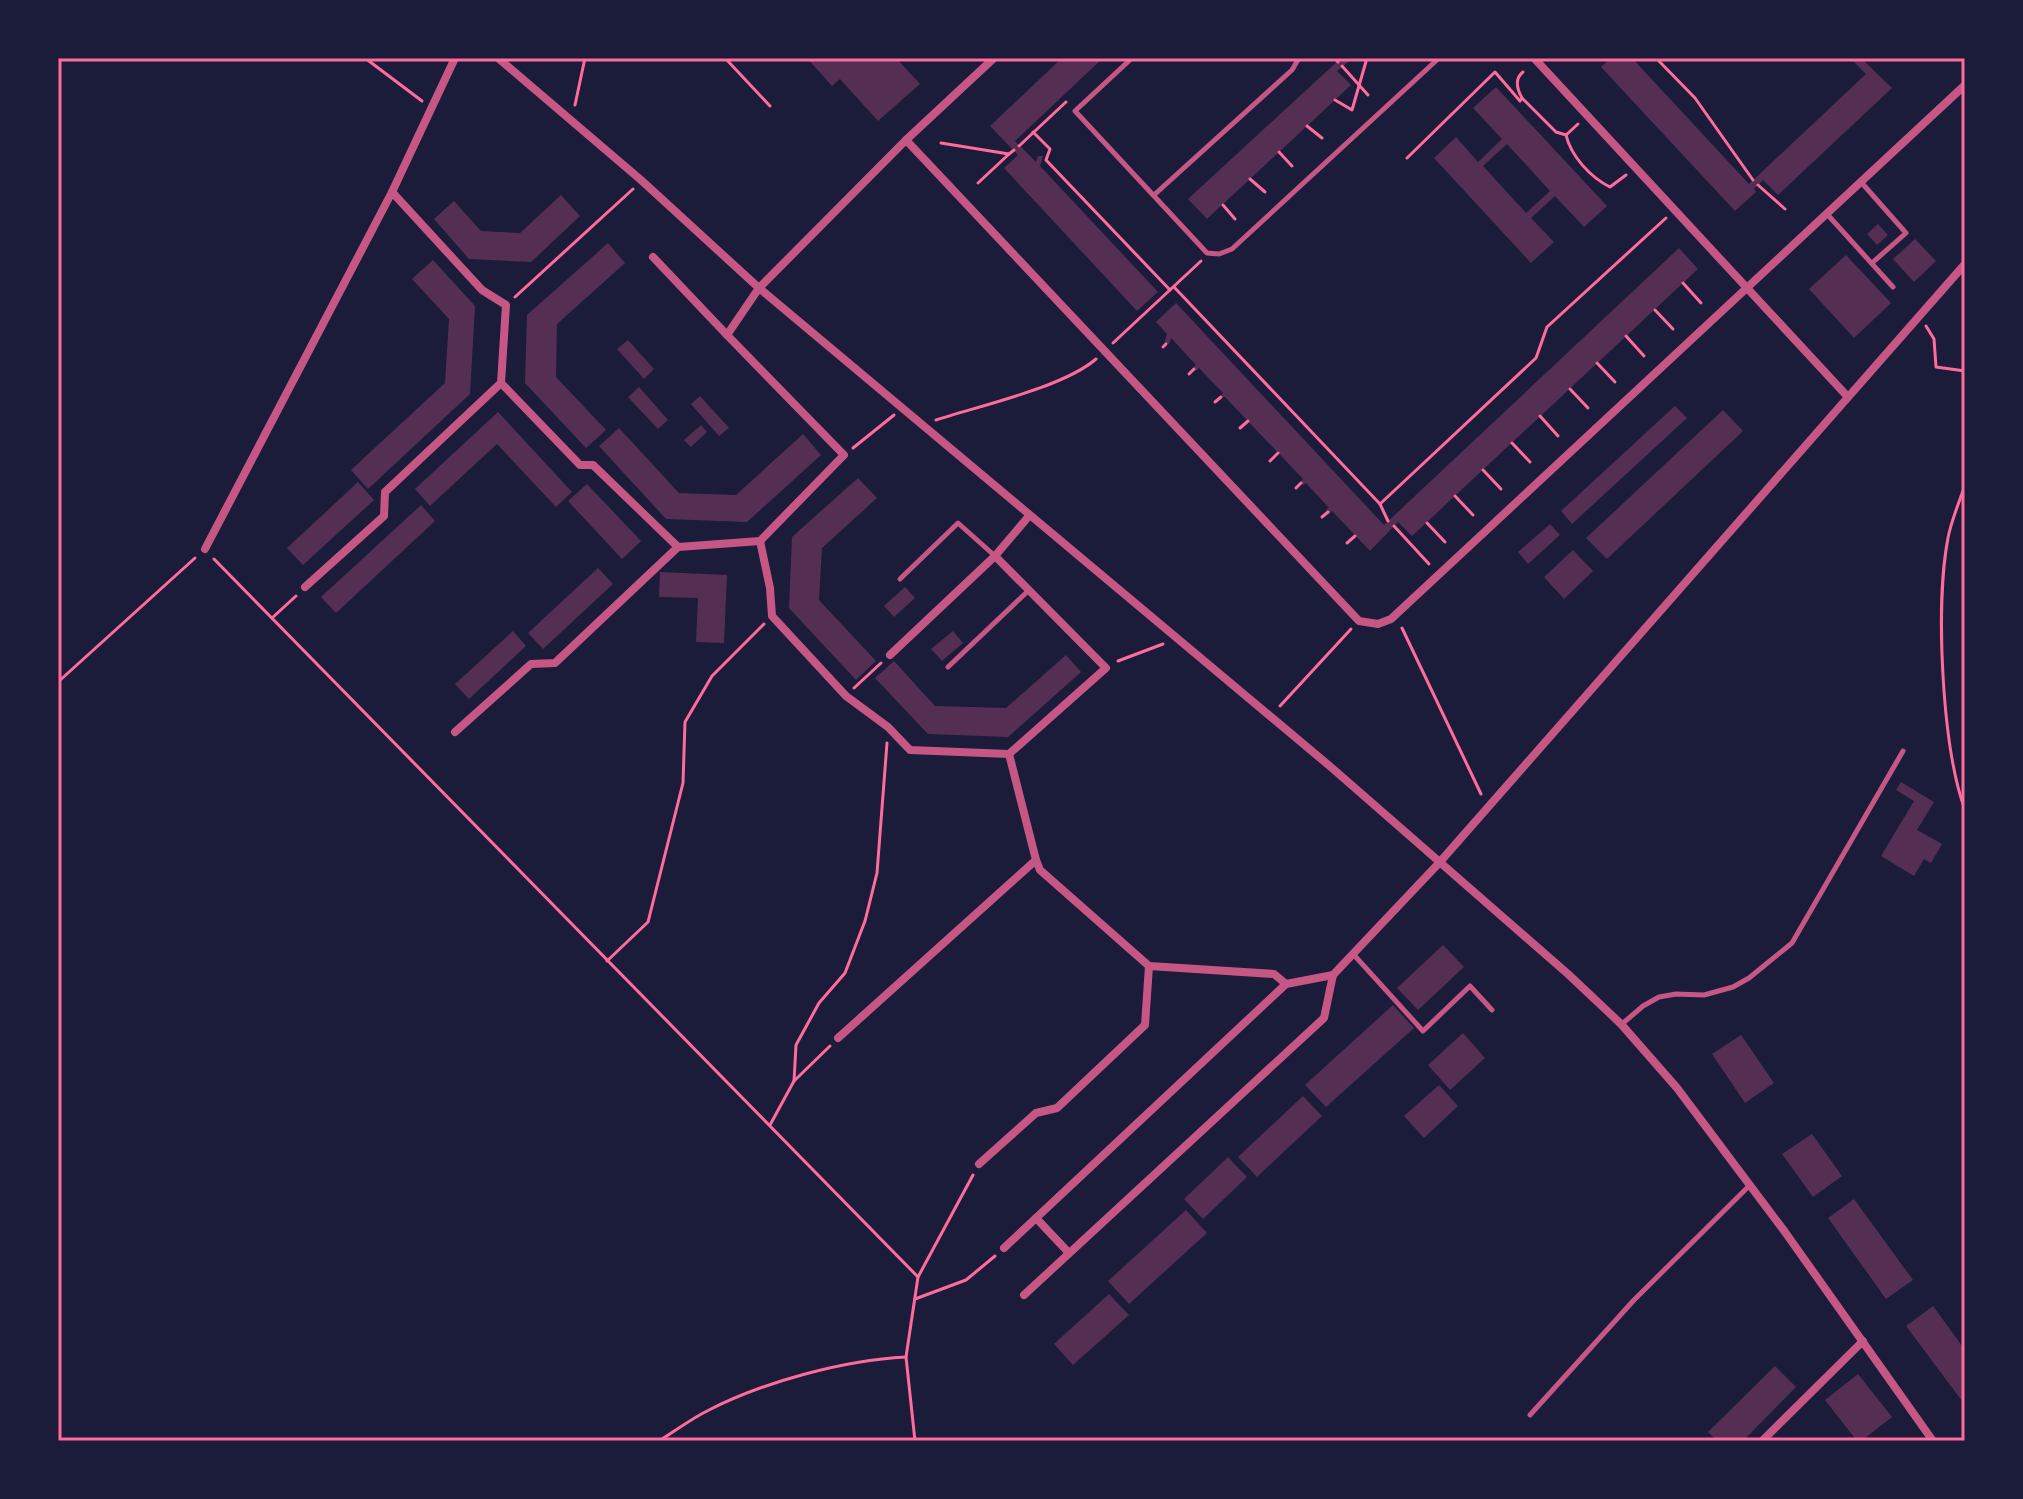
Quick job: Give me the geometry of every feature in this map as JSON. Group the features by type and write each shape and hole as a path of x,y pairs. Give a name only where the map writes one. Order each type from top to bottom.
{"street":[{"path":"205,549 392,192 455,58"},
{"path":"498,58 641,180 759,288 1270,716 1568,974 1621,1024 1660,1066 1750,1185 1933,1441"},
{"path":"727,335 759,288 906,140 994,58"},
{"path":"1534,58 1847,396"},
{"path":"906,140 1359,621 1378,624 1391,619 1965,85"},
{"path":"305,587 384,516 385,492 501,383 506,305 482,290 392,192"},
{"path":"455,732 531,664 555,663 678,547 760,541 844,455 653,257"},
{"path":"1024,1295 1324,1018 1333,975 1439,863 1965,264"},
{"path":"501,383 580,465 593,465 678,547"},
{"path":"890,655 995,556 1029,516"},
{"path":"760,541 770,588 772,616 846,696 888,727 910,750 1009,754 1106,668 995,556"},
{"path":"1009,754 1040,870 1149,966 1274,974 1286,984"},
{"path":"838,1038 1036,860"},
{"path":"979,1164 1036,1113 1057,1108 1145,1025 1149,966"},
{"path":"1004,1248 1286,984 1333,975"},
{"path":"1036,1218 1069,1253"},
{"path":"1762,1441 1863,1341"}],"lane":[{"path":"1132,58 1075,111 1207,253 1219,254 1232,249 1439,58"},
{"path":"1154,195 1292,70 1299,58"},
{"path":"1860,182 1906,233 1872,263"},
{"path":"1827,213 1893,287"},
{"path":"900,579 958,523 995,556"},
{"path":"948,667 1029,590"},
{"path":"1621,1024 1659,997 1704,995 1733,987 1792,943 1903,751"},
{"path":"1353,954 1423,1031 1470,986 1492,1010"},
{"path":"1530,1415 1634,1300 1750,1185"}],"path":[{"path":"365,58 431,108"},
{"path":"577,125 574,99 585,58"},
{"path":"725,58 770,106"},
{"path":"1335,100 1352,110 1367,58"},
{"path":"1656,58 1695,98 1753,180"},
{"path":"1342,66 1368,95"},
{"path":"1407,158 1495,72 1520,101 1522,98"},
{"path":"1523,72 1517,80 1522,98 1556,132 1566,135 1569,148 1598,181 1610,187 1635,167"},
{"path":"1307,126 1322,138"},
{"path":"1033,132 1050,149 1046,160 1380,504 1388,521"},
{"path":"941,143 1012,152 978,183"},
{"path":"1279,152 1292,166"},
{"path":"1250,179 1265,192"},
{"path":"506,305 622,201 641,180"},
{"path":"1758,185 1785,209"},
{"path":"1223,205 1235,219"},
{"path":"1380,504 1536,358 1547,327 1674,210"},
{"path":"923,425 1065,378 1086,368 1201,261"},
{"path":"1683,283 1701,303"},
{"path":"1655,310 1673,329"},
{"path":"1920,316 1934,339 1936,367 1965,371"},
{"path":"1626,336 1644,356"},
{"path":"1597,363 1615,382"},
{"path":"1189,374 1194,369"},
{"path":"1570,389 1588,408"},
{"path":"1215,402 1221,397"},
{"path":"844,455 903,408"},
{"path":"1540,416 1558,436"},
{"path":"1240,428 1248,421"},
{"path":"1512,443 1530,462"},
{"path":"1270,461 1278,453"},
{"path":"1483,470 1501,489"},
{"path":"1296,488 1301,483"},
{"path":"1965,485 1948,538 1943,593 1948,723 1958,791 1965,810"},
{"path":"1455,496 1473,515"},
{"path":"1322,517 1328,512"},
{"path":"1427,523 1445,542"},
{"path":"1394,526 1439,574"},
{"path":"1347,543 1355,536"},
{"path":"58,682 205,549 918,1277"},
{"path":"272,618 305,587"},
{"path":"1402,608 1401,626 1487,806"},
{"path":"607,961 648,922 683,783 685,722 712,676 772,616"},
{"path":"1270,716 1359,621"},
{"path":"1106,668 1124,657 1178,639"},
{"path":"846,696 890,655"},
{"path":"794,1081 796,1045 819,1003 845,973 868,909 877,873 888,727"},
{"path":"769,1126 794,1081 838,1038"},
{"path":"915,1441 906,1357 918,1277 979,1164"},
{"path":"915,1299 966,1280 1004,1248"},
{"path":"659,1441 707,1411 763,1388 866,1359 906,1357"}],"building":[{"path":"807,58 879,58 882,61 896,58 920,84 878,121 840,79 832,86"},
{"path":"1062,58 1103,58 1015,141 1036,162 1038,156 1043,156 1040,166 1158,292 1137,311 1004,168 1018,155 990,126"},
{"path":"1341,58 1353,58 1337,71 1351,85 1207,219 1188,199"},
{"path":"1611,58 1632,58 1749,184 1866,74 1850,58 1861,58 1892,88 1778,195 1763,180 1754,189 1756,192 1735,211 1601,67"},
{"path":"1496,87 1607,206 1584,227 1555,196 1531,218 1554,242 1531,263 1434,158 1456,137 1478,162 1502,139 1473,108","holes":["1507,144 1550,191 1526,213 1483,166"]},
{"path":"561,195 580,216 531,262 469,259 434,219 454,201 481,231 520,233"},
{"path":"1878,224 1888,235 1877,245 1867,234"},
{"path":"1915,239 1936,261 1914,282 1893,259"},
{"path":"608,243 625,263 557,324 556,377 606,430 586,448 525,383 527,315"},
{"path":"1679,248 1698,269 1412,536 1398,522 1370,551 1332,511 1329,514 1326,510 1329,508 1306,483 1303,485 1300,482 1303,479 1225,397 1221,397 1223,393 1199,368 1196,371 1193,368 1196,365 1171,338 1169,344 1164,344 1167,334 1156,322 1176,303 1384,525"},
{"path":"1846,255 1891,303 1854,338 1809,289"},
{"path":"433,260 475,306 470,394 368,489 351,470 445,383 449,319 412,279"},
{"path":"628,340 654,369 644,379 617,349"},
{"path":"639,387 668,420 658,429 628,397"},
{"path":"700,396 729,428 719,436 691,404"},
{"path":"1675,406 1687,418 1572,524 1561,511"},
{"path":"1723,410 1743,431 1607,559 1586,538"},
{"path":"498,412 572,492 556,507 497,444 430,506 415,489"},
{"path":"701,425 707,432 691,447 684,440"},
{"path":"619,428 679,493 736,495 803,434 821,455 747,522 666,519 599,446"},
{"path":"858,478 877,498 822,548 819,600 876,661 856,680 789,608 792,537"},
{"path":"358,482 374,500 303,565 287,548"},
{"path":"587,484 641,541 622,559 568,501"},
{"path":"421,505 435,521 336,613 321,597"},
{"path":"1550,524 1560,535 1528,564 1518,552"},
{"path":"1573,550 1593,571 1564,599 1544,577"},
{"path":"598,568 613,584 543,649 528,633"},
{"path":"660,572 727,575 724,643 696,642 698,598 659,597"},
{"path":"905,587 915,598 894,617 884,606"},
{"path":"513,631 526,646 469,699 455,684"},
{"path":"953,631 963,643 942,661 931,649"},
{"path":"1066,655 1081,672 1008,737 928,734 875,678 894,661 935,706 1006,708"},
{"path":"1901,782 1934,802 1917,830 1942,844 1931,863 1924,859 1914,876 1881,856 1914,801 1896,790"},
{"path":"1443,945 1464,967 1418,1010 1397,988"},
{"path":"1393,1005 1414,1028 1326,1107 1305,1085"},
{"path":"1463,1033 1485,1058 1450,1090 1428,1065"},
{"path":"1741,1035 1774,1083 1745,1103 1712,1054"},
{"path":"1439,1085 1458,1106 1424,1138 1404,1116"},
{"path":"1303,1096 1322,1116 1257,1177 1238,1157"},
{"path":"1812,1134 1842,1176 1813,1197 1782,1154"},
{"path":"1228,1157 1247,1177 1203,1219 1184,1199"},
{"path":"1854,1199 1913,1280 1886,1299 1828,1218"},
{"path":"1186,1210 1207,1233 1129,1304 1108,1281"},
{"path":"1109,1294 1129,1315 1073,1365 1054,1344"},
{"path":"1933,1306 1965,1350 1965,1405 1906,1326"},
{"path":"1775,1366 1796,1387 1743,1441 1717,1441 1708,1432"},
{"path":"1858,1374 1892,1417 1861,1441 1857,1441 1825,1400"}]}
